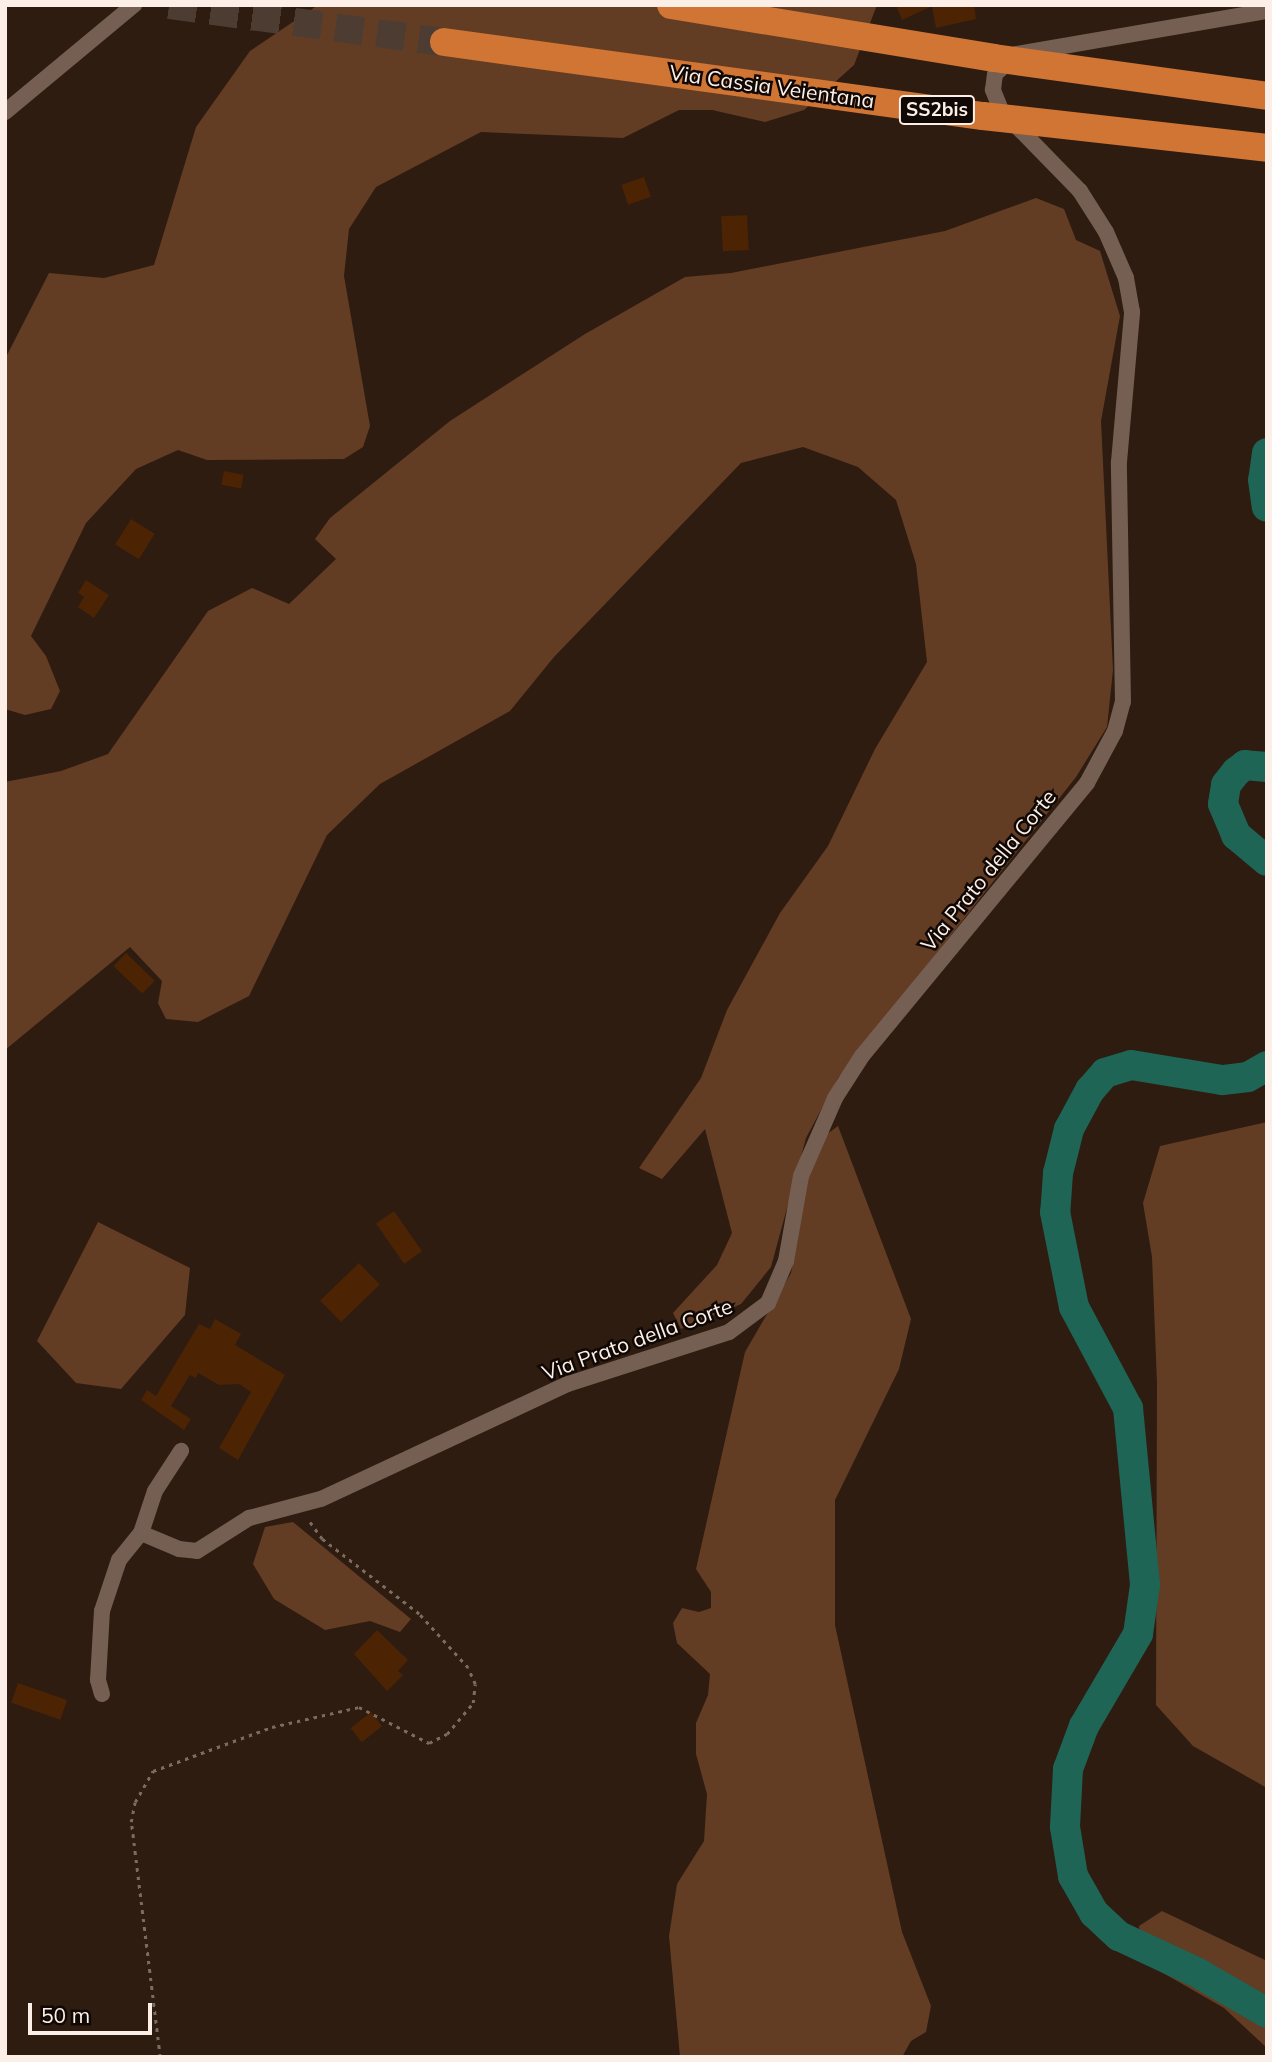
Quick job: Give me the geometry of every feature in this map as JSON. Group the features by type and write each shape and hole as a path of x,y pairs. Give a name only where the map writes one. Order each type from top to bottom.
{"highway":[{"path":"671,5 822,31 1267,96"},
{"name":"Via Cassia Veientana","path":"444,42 983,116 1267,148"}],"street":[{"path":"5,112 134,5"},
{"name":"Via Prato della Corte","path":"141,1533 179,1549 197,1551 249,1518 304,1503 568,1384 729,1332 755,1315 776,1290 801,1176 835,1098 862,1056 1087,783 1115,731 1123,702 1119,461 1132,312 1126,278 1106,232 1080,191 1001,110 993,90 995,74 1017,54 1267,11"},
{"path":"102,1693 99,1681 102,1611 119,1560 141,1533 155,1492 181,1451"}],"path":[{"path":"159,2057 131,1822 135,1802 153,1771 272,1727 359,1707 429,1743 447,1734 473,1703 475,1685 468,1668 419,1614 322,1539 308,1520 304,1503"}],"shaded area":[{"path":"318,5 877,5 854,65 804,110 765,122 712,110 679,110 623,138 481,132 376,187 349,229 344,276 370,426 363,447 344,459 207,460 178,450 136,469 86,523 31,636 46,656 60,691 51,709 25,715 5,709 5,359 49,273 104,278 154,265 196,127 250,51"},
{"path":"1036,198 1064,209 1076,240 1100,251 1120,316 1101,421 1113,670 1107,727 1076,777 838,1078 806,1138 771,1267 741,1304 681,1329 673,1313 717,1265 732,1233 705,1129 662,1179 639,1168 701,1078 727,1010 780,913 828,846 875,749 927,662 916,564 896,500 858,467 803,447 741,463 554,657 510,711 380,784 327,835 249,996 198,1022 166,1019 158,1003 162,981 130,947 5,1050 5,782 61,771 108,754 208,611 252,588 289,604 336,559 315,539 330,518 450,421 585,334 685,277 731,273 945,231"},
{"path":"1267,1122 1267,1788 1193,1746 1156,1705 1157,1383 1152,1257 1143,1203 1160,1146"},
{"path":"838,1126 911,1319 899,1369 835,1500 835,1625 902,1932 931,2006 926,2032 911,2041 902,2057 680,2057 669,1936 677,1884 704,1841 707,1794 696,1754 696,1723 708,1695 710,1674 677,1643 673,1623 682,1608 699,1612 711,1608 711,1592 696,1569 745,1352 791,1273 808,1176 823,1137"},
{"path":"98,1222 190,1268 185,1315 121,1389 76,1383 37,1341"},
{"path":"293,1522 411,1619 400,1632 370,1621 325,1630 274,1599 253,1564 265,1527"},
{"path":"1162,1911 1267,1961 1267,2048 1224,2008 1144,1962 1139,1926"}],"building":[{"path":"896,5 974,5 976,19 936,28 932,6 902,20"},
{"path":"644,177 651,197 628,205 621,185"},
{"path":"747,215 749,250 723,251 721,216"},
{"path":"224,471 244,475 241,489 221,485"},
{"path":"131,519 155,534 139,559 115,544"},
{"path":"86,580 109,595 94,618 78,607 84,597 78,593"},
{"path":"126,953 155,981 142,994 113,966"},
{"path":"394,1211 422,1251 404,1264 376,1224"},
{"path":"359,1263 380,1285 341,1322 320,1301"},
{"path":"215,1319 241,1334 235,1345 285,1375 238,1460 219,1448 251,1392 239,1384 219,1385 198,1373 196,1378 190,1375 171,1406 191,1419 184,1430 141,1400 147,1390 156,1396 199,1324 210,1329"},
{"path":"377,1630 408,1660 398,1671 403,1675 387,1691 354,1654"},
{"path":"18,1683 67,1700 60,1720 11,1703"},
{"path":"371,1712 382,1726 362,1742 351,1728"}],"waterway":[{"path":"1267,453 1263,480 1267,507"},
{"path":"1267,767 1245,765 1236,772 1226,785 1223,804 1236,835 1267,861"},
{"path":"1267,1066 1248,1077 1222,1080 1131,1065 1105,1073 1090,1090 1069,1129 1058,1173 1055,1212 1074,1307 1128,1408 1145,1585 1138,1634 1084,1726 1068,1769 1065,1827 1073,1876 1094,1913 1119,1936 1198,1973 1267,2013"}],"tunnel":[{"path":"169,5 444,42"}]}
